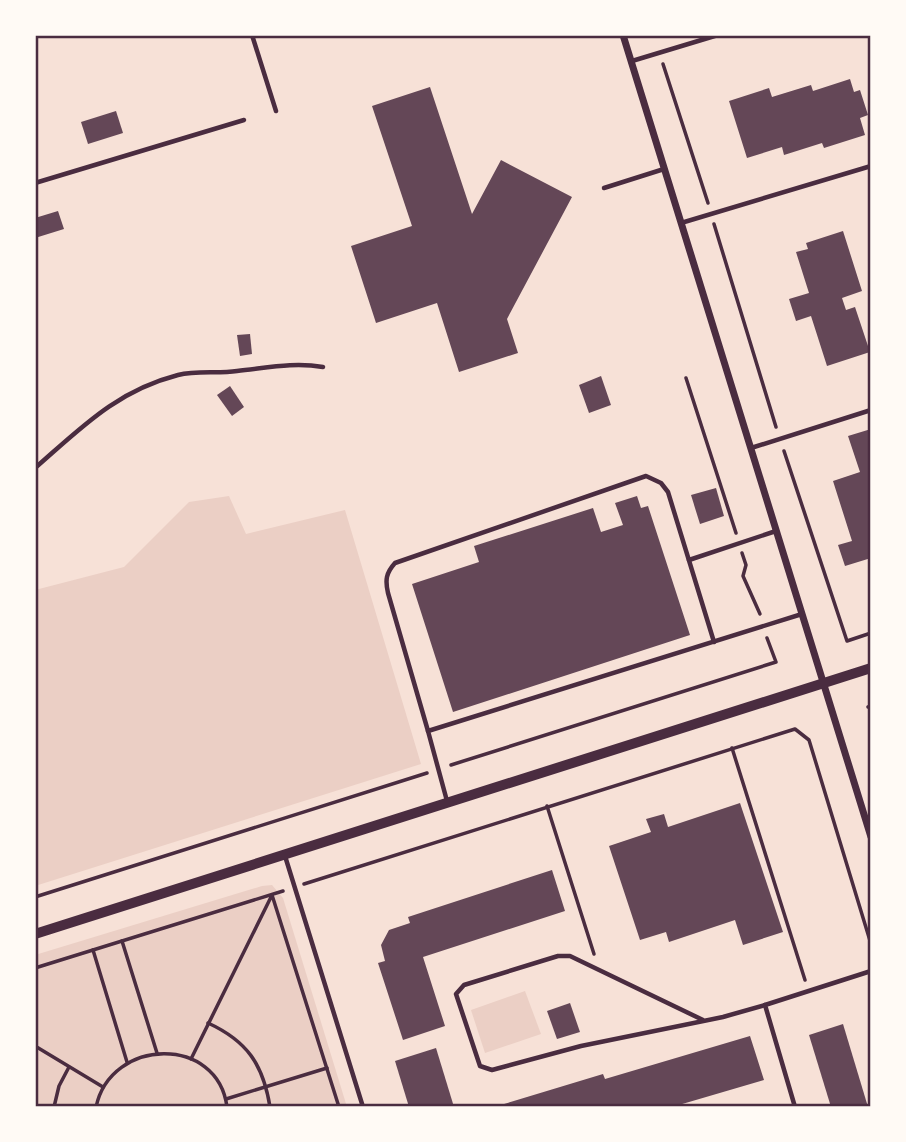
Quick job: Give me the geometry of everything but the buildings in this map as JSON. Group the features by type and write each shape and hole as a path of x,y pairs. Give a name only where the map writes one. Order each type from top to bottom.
{"street":[{"path":"623,35 871,837"},
{"path":"35,934 871,668"}],"lane":[{"path":"252,35 276,111"},
{"path":"631,61 718,35"},
{"path":"35,183 244,120"},
{"path":"681,223 871,166"},
{"path":"604,188 664,169"},
{"path":"35,468 114,401 178,375 292,364 323,367"},
{"path":"751,449 871,410"},
{"path":"447,803 385,582 387,571 395,563 646,476 661,483 668,492 714,642"},
{"path":"689,559 776,531"},
{"path":"428,731 802,614"},
{"path":"285,855 363,1107"},
{"path":"703,1020 570,956 558,956 464,985 456,994 480,1066 492,1070 581,1046 723,1017 871,971"},
{"path":"765,1005 795,1107"}],"path":[{"path":"660,53 780,440 847,641 871,634"},
{"path":"35,897 776,662 758,607 751,598 743,576 746,565 686,377"},
{"path":"35,968 795,729 809,740 871,944"},
{"path":"732,748 809,991"},
{"path":"547,806 599,970"},
{"path":"191,1059 272,894"},
{"path":"272,894 339,1107"},
{"path":"122,941 157,1053"},
{"path":"93,950 128,1062"},
{"path":"208,1023 239,1041 251,1056 266,1087 270,1107"},
{"path":"35,1046 103,1087"},
{"path":"96,1107 103,1087 114,1073 128,1062 157,1053 191,1059 206,1069 218,1083 227,1107"},
{"path":"54,1107 59,1086 69,1066"},
{"path":"226,1099 327,1068"}],"shaded area":[{"path":"229,496 246,534 345,510 421,764 35,886 35,590 124,567 189,502"},
{"path":"272,885 283,898 347,1107 35,1107 35,955"},
{"path":"525,991 541,1034 485,1053 471,1010"}]}
